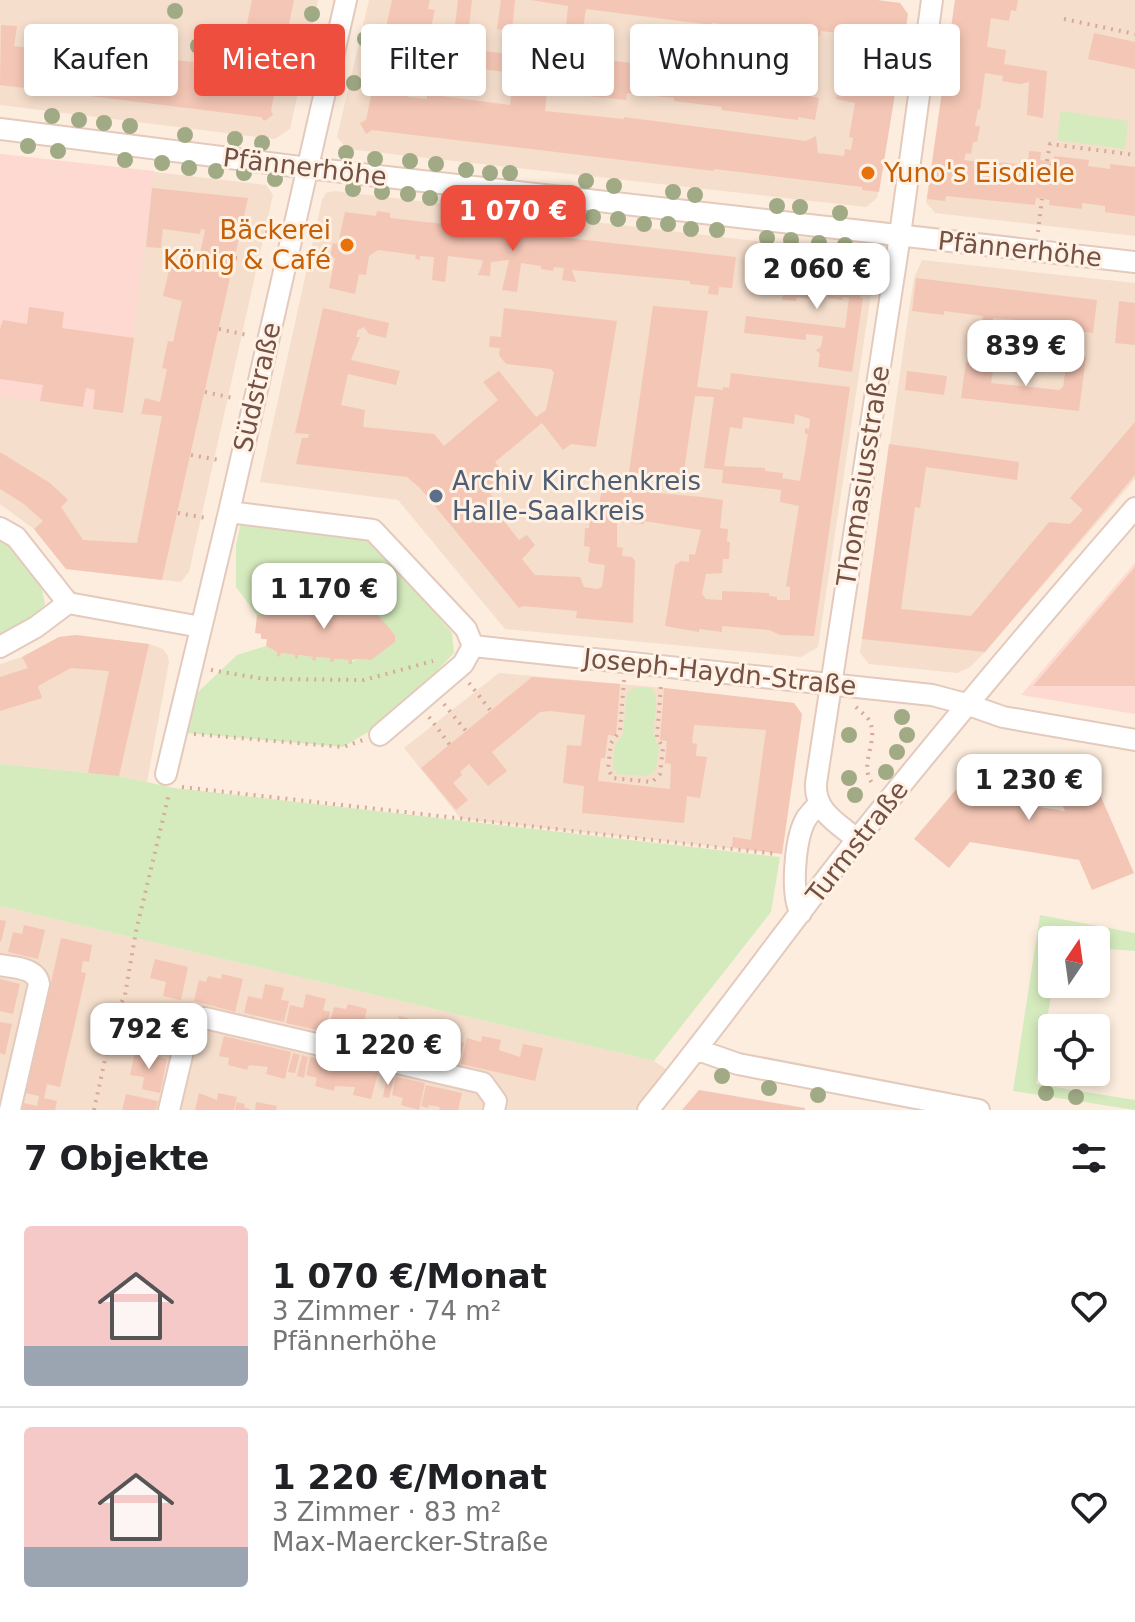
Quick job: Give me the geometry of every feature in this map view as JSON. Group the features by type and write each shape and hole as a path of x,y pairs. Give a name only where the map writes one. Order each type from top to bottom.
{"street":[{"name":"Südstraße","path":"166,774 346,0"},
{"name":"Thomasiusstraße","path":"818,804 816,783 900,235 932,0"},
{"name":"Pfännerhöhe","path":"0,129 308,168 1135,262"},
{"name":"Turmstraße","path":"648,1110 698,1050 857,839 966,704 1135,508"},
{"path":"229,512 373,530 466,629 473,646 463,664 380,735"},
{"path":"0,528 16,537 68,603 201,627"},
{"path":"0,647 36,627 68,603"},
{"name":"Joseph-Haydn-Straße","path":"473,646 932,695 1003,717 1135,740"},
{"path":"801,913 795,904 793,891 805,820 818,804 857,839"},
{"path":"0,965 33,972 39,984 10,1110"},
{"path":"169,1110 189,1026 205,1018 483,1083 496,1101 494,1110"},
{"path":"698,1050 738,1064 911,1104 979,1110"}],"path":[{"path":"1064,19 1135,34"},
{"path":"1047,161 1050,144 1135,155"},
{"path":"1035,250 1042,199"},
{"path":"242,226 271,232"},
{"path":"235,258 263,265"},
{"path":"219,329 247,335"},
{"path":"205,392 233,398"},
{"path":"191,455 219,460"},
{"path":"178,513 206,518"},
{"path":"211,670 264,679 364,680 473,646"},
{"path":"625,662 620,731 611,743 608,769 613,778 652,782 660,774 663,748 657,737 662,666"},
{"path":"457,669 491,711"},
{"path":"831,684 870,720 872,732 867,768 870,782 890,799"},
{"path":"425,696 466,731"},
{"path":"425,696 450,745"},
{"path":"175,732 343,747 380,735"},
{"path":"94,1110 114,1018 125,995 136,931 171,786 798,857"}],"shaded area":[{"path":"0,0 318,0 313,24 194,24 194,96 297,96 290,129 275,139 0,105"},
{"path":"369,0 876,0 900,3 908,14 906,24 834,24 834,96 894,96 877,198 866,207 347,149 337,137 361,34 361,96 486,96 486,24 363,24"},
{"path":"955,0 1135,0 1135,236 935,213 926,202 941,96 960,96 960,24 952,24"},
{"path":"0,154 266,185 273,195 189,572 181,582 66,569 34,529 0,504"},
{"path":"0,154 154,171 123,413 0,396"},
{"path":"334,191 857,253 875,267 818,647 801,657 505,629 398,500 260,482 322,200 326,193"},
{"path":"922,260 1135,283 1135,479 985,652 970,667 957,673 869,664 860,653 914,278"},
{"path":"1135,563 1135,714 1021,695"},
{"path":"76,635 149,644 163,649 168,656 147,782 119,776 0,764 0,664 22,657 59,637"},
{"path":"499,673 794,703 802,714 782,854 461,819 404,748"},
{"path":"0,906 654,1061 676,1076 648,1110 0,1110"}],"green space":[{"path":"1061,111 1128,121 1125,149 1057,140"},
{"path":"241,522 363,536 406,579 452,633 454,653 390,719 343,747 186,733 197,693 237,655 266,646 280,657 281,653 295,655 296,658 298,655 313,657 316,661 316,657 330,658 330,662 334,659 349,660 349,663 357,659 370,660 395,635 385,626 376,610 358,608 357,603 354,606 340,605 339,602 336,605 322,603 319,600 318,603 304,602 301,598 301,601 286,600 284,596 282,601 270,606 270,611 257,615 236,587 236,545"},
{"path":"0,538 28,556 37,572 45,604 30,620 0,637"},
{"path":"635,687 652,688 656,702 654,732 659,747 656,770 647,776 617,774 613,768 615,744 623,734 627,693"},
{"path":"0,764 119,776 174,788 780,857 771,912 654,1061 0,906"},
{"path":"1040,915 1098,926 1038,926"},
{"path":"1038,928 1038,998 1051,998 1048,1014 1038,1014 1036,1084 1135,1100 1135,1110 1013,1091"},
{"path":"1110,928 1135,933 1135,951 1110,949"}],"building":[{"path":"252,0 294,0 289,24 247,24"},
{"path":"392,0 430,0 428,9 435,10 432,24 387,24"},
{"path":"458,0 472,0 469,24 455,24"},
{"path":"501,0 515,0 513,24 502,24 502,30 497,29"},
{"path":"531,0 877,0 900,3 908,14 906,24 834,24 834,32 821,31 820,36 818,24 704,24 586,9 584,24 566,24 568,6"},
{"path":"955,0 1018,0 1016,11 1011,10 1009,21 991,18 987,47 1006,50 1004,64 1047,71 1043,118 1027,115 1029,82 1002,81 1003,76 985,73 975,126 980,126 977,142 973,142 971,154 966,153 964,160 978,162 977,168 995,170 995,162 1028,165 1029,151 1041,152 1040,160 1054,162 1054,156 1089,160 1088,166 1110,169 1110,164 1135,167 1135,216 1105,212 1105,206 1082,203 1082,209 1049,205 1050,200 1036,198 1035,205 946,196 945,201 927,199 941,96 960,96 960,24 952,24"},
{"path":"1,25 17,26 14,46 24,47 24,88 0,85"},
{"path":"1094,33 1135,42 1135,69 1088,59"},
{"path":"486,51 502,53 502,72 486,70"},
{"path":"178,60 194,62 194,96 274,96 273,115 264,121 261,117 90,96 178,96"},
{"path":"614,61 630,63 630,93 627,93 626,100 588,96 614,96"},
{"path":"371,96 427,99 427,96 442,96 510,105 511,96 547,96 545,111 624,117 806,141 816,136 818,153 844,156 845,149 851,150 853,138 849,137 855,103 836,99 836,96 895,96 879,192 862,190 862,187 372,130 366,134 360,123 366,120"},
{"path":"655,96 819,98 815,120 798,117 798,120 721,110 722,107 674,101 674,98"},
{"path":"152,188 248,198 162,580 66,569 34,529 43,521 0,489 0,452 50,483 68,500 61,507 83,540 137,543 162,416 141,414 145,398 160,402 167,369 162,368 168,341 173,342 182,301 163,296 171,262 197,268 205,230 201,229 200,234 163,229 161,248 146,247"},
{"path":"377,211 390,213 390,218 736,257 732,288 719,287 718,295 708,294 709,286 690,284 690,281 572,270 576,282 562,280 564,268 554,267 553,271 521,263 517,292 502,290 509,260 491,262 490,276 478,275 481,260 448,256 445,282 432,280 434,257 420,256 420,260 415,259 416,255 378,250 369,256 366,275 359,274 355,294 329,288 335,258 330,257 333,243 338,244 345,212 376,216"},
{"path":"778,262 864,271 852,372 818,367 820,354 816,350 821,347 823,336 806,334 806,340 744,333 746,316 845,328 849,298 843,297 843,300 815,294 814,299 797,297 796,301 782,300 783,295 774,294"},
{"path":"916,278 1097,300 1093,333 1076,331 1076,338 1046,335 1047,328 1017,324 1017,320 993,318 990,344 979,343 983,316 912,311"},
{"path":"1119,301 1135,303 1135,345 1115,343"},
{"path":"653,306 708,311 697,387 729,388 731,373 850,387 814,636 780,635 769,630 722,626 722,632 699,629 699,632 665,626 675,565 681,561 689,562 689,554 695,555 701,530 644,521 644,524 617,522 617,547 623,548 622,556 632,557 635,561 633,623 576,618 577,611 519,608 420,488 407,477 296,464 302,438 308,438 309,434 295,433 323,308 389,323 386,338 369,334 364,327 358,330 356,337 360,337 351,360 400,371 396,385 348,374 341,405 365,410 363,427 434,434 444,446 498,400 483,382 499,371 536,417 546,410 554,373 551,369 506,364 499,355 500,348 489,347 490,336 501,337 504,308 617,321 596,447 571,444 563,450 542,423 495,462 509,479 490,494 509,515 503,520 519,540 527,535 535,545 522,559 535,575 580,577 584,587 597,589 602,587 605,565 590,563 590,547 584,546 585,528 589,528 590,516 597,517 602,488 723,500 720,528 728,529 729,559 723,559 722,573 706,574 702,594 706,599 722,600 722,591 769,593 777,600 790,600 790,587 786,586 799,506 780,502 781,490 722,483 723,470 704,468 714,397 695,396 683,478 629,472","holes":["795,414 810,419 809,429 805,428 805,434 808,434 800,481 782,478 783,473 765,471 765,468 724,466 730,427 742,429 743,417 794,424"]},
{"path":"29,307 64,312 62,328 134,338 123,413 93,409 95,390 86,388 83,407 40,401 43,385 0,379 0,329 3,320 27,324"},
{"path":"1068,354 1086,357 1079,411 961,398 966,362 994,365 991,383 1059,390 1063,387"},
{"path":"907,371 947,376 944,395 905,390"},
{"path":"1135,422 1135,475 985,652 862,639 889,444 1019,462 1017,480 926,467 920,508 915,507 901,609 971,616 1049,522 1070,524 1083,510 1070,498"},
{"path":"1135,567 1135,686 1033,686"},
{"path":"284,596 286,600 301,601 304,598 304,602 318,603 322,600 322,603 336,605 340,602 340,605 373,609 395,635 395,642 371,660 352,660 352,664 348,664 349,660 334,659 330,662 330,658 316,657 316,661 312,660 313,657 298,655 298,659 295,655 281,653 280,657 277,656 277,652 266,646 267,639 261,639 261,634 255,633 257,615 270,611 270,606 282,601"},
{"path":"76,635 149,644 119,776 88,773 109,671 71,668 38,686 42,698 0,711 0,677 28,668 22,657 59,637"},
{"path":"532,677 620,684 616,736 608,735 598,781 670,789 671,764 665,763 667,741 660,740 664,688 794,703 802,714 782,854 732,847 733,837 751,840 766,730 694,725 692,743 697,744 696,756 707,757 700,798 687,796 684,823 582,813 584,786 563,783 567,745 581,746 585,715 540,712 492,752 507,771 488,786 469,764 460,772 462,775 453,783 468,800 456,810 421,768"},
{"path":"982,759 1028,766 1000,801 1065,811 1047,769 1092,776 1134,873 1092,890 1079,860 970,842 949,868 914,839"},
{"path":"0,920 6,921 1,942 0,941"},
{"path":"24,925 45,930 38,959 8,952 13,932 22,934"},
{"path":"61,938 92,945 89,962 83,961 81,972 86,973 60,1087 47,1084 44,1098 57,1101 55,1110 22,1110 24,1103 37,1106 39,1096 26,1093"},
{"path":"155,959 188,967 181,1000 163,996 166,982 150,978"},
{"path":"222,974 243,979 235,1012 194,1001 199,980 206,982 208,976 221,979"},
{"path":"0,979 20,984 13,1014 0,1011"},
{"path":"265,984 284,988 281,1000 289,1001 284,1022 244,1013 248,996 262,999"},
{"path":"306,994 326,999 323,1010 330,1012 325,1032 286,1023 290,1005 303,1008"},
{"path":"348,1004 367,1009 359,1040 327,1033 334,1007 346,1009"},
{"path":"145,1011 177,1019 169,1052 151,1047 154,1034 140,1030"},
{"path":"399,1016 418,1021 416,1031 424,1033 425,1029 439,1032 440,1026 459,1031 457,1041 464,1043 459,1064 378,1045 384,1019 398,1022"},
{"path":"0,1022 12,1024 5,1055 0,1053"},
{"path":"224,1036 291,1052 285,1079 266,1074 268,1067 249,1065 247,1070 228,1065 229,1058 219,1056"},
{"path":"482,1036 501,1040 499,1050 520,1057 523,1044 543,1048 535,1081 461,1064 467,1038 481,1042"},
{"path":"135,1052 167,1059 160,1093 142,1089 144,1077 130,1075"},
{"path":"293,1053 300,1055 295,1073 288,1072"},
{"path":"302,1055 308,1057 304,1078 297,1076"},
{"path":"310,1057 378,1073 371,1099 353,1095 355,1087 335,1086 334,1091 315,1086 317,1078 306,1075"},
{"path":"387,1076 394,1078 389,1098 383,1097"},
{"path":"396,1077 425,1083 419,1110 401,1105 403,1098 392,1095"},
{"path":"426,1085 462,1093 458,1110 421,1106"},
{"path":"699,1090 805,1108 805,1110 682,1110"},
{"path":"199,1093 217,1100 218,1093 237,1097 234,1110 195,1110"},
{"path":"126,1094 158,1101 156,1110 122,1110"},
{"path":"237,1102 245,1104 244,1107 252,1110 235,1110"},
{"path":"256,1102 277,1106 276,1110 255,1110"}],"place":[{"name":"Yuno's Eisdiele","path":"868,173"},
{"name":"Bäckerei König & Café","path":"347,245"},
{"name":"Archiv Kirchenkreis Halle-Saalkreis","path":"436,496"}]}
